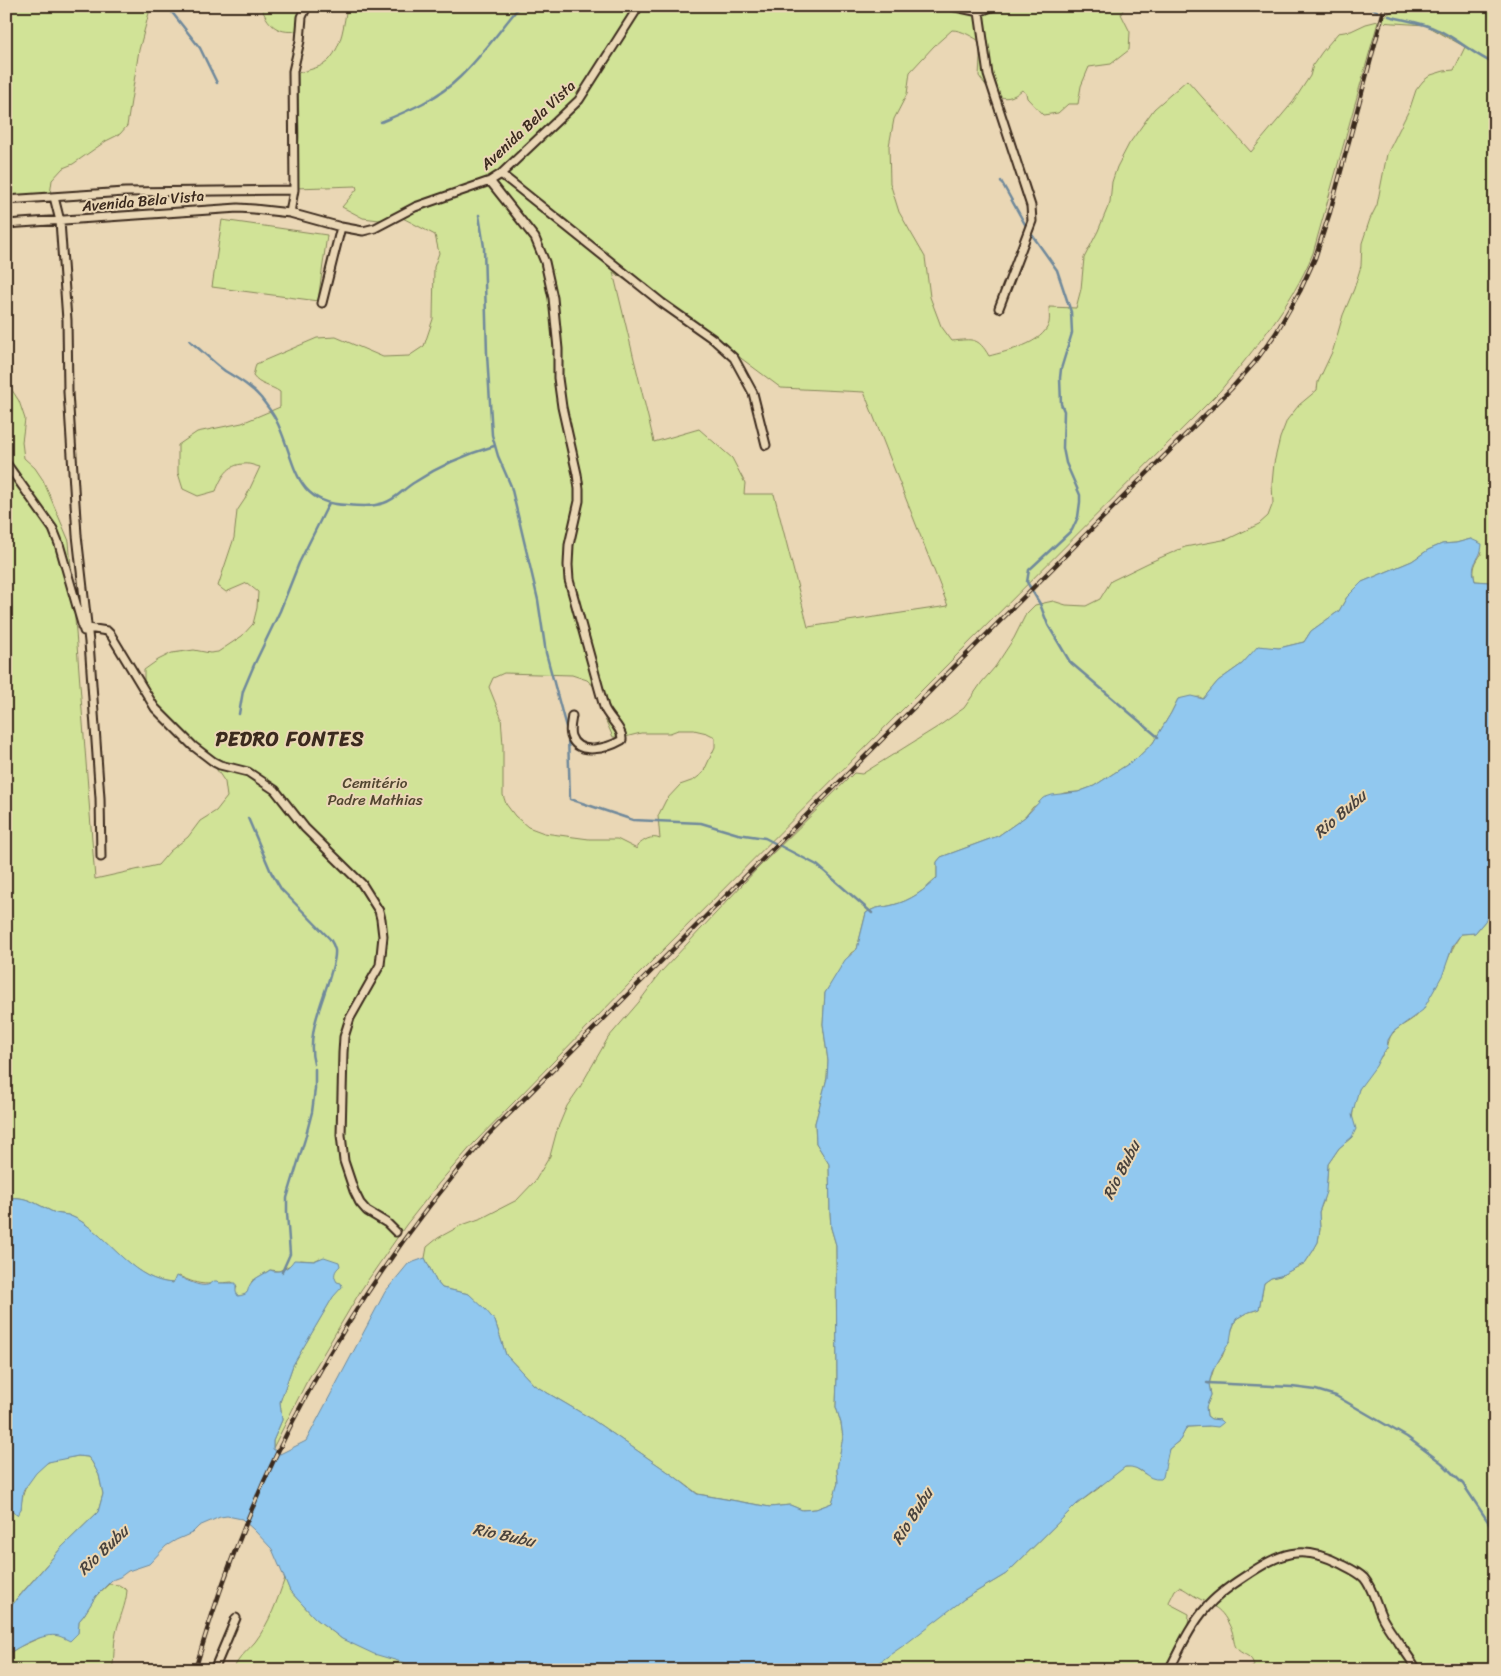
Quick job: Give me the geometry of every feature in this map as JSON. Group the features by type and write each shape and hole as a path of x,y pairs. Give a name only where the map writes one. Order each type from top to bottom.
{"street":[{"path":"290,213 294,190 293,71 300,41 302,17 307,6"},
{"name":"Avenida Bela Vista","path":"6,224 220,209 254,209 290,213 340,227 369,230 415,207 490,181 501,174 582,96 638,6"},
{"path":"952,6 980,12 994,6"},
{"path":"980,12 988,75 1031,206 1032,221 998,308"},
{"path":"501,174 734,358 753,393 766,445"},
{"path":"490,181 534,238 545,262 553,298 558,349 558,378 563,413 579,489 579,501 569,545 570,587 606,714 621,732 622,740 601,748 586,749 579,746 571,735 572,716"},
{"name":"Avenida Bela Vista","path":"6,200 124,192 294,190"},
{"path":"54,197 60,221 67,320 68,392 85,627"},
{"path":"322,303 340,227"},
{"path":"6,463 53,529 89,642 100,798 101,857"},
{"path":"85,627 107,632 111,635 155,708 193,746 220,765 248,772 275,790 305,828 362,884 378,911 382,919 383,936 380,965 348,1023 344,1037 342,1053 341,1135 344,1161 360,1203 367,1211 396,1232"},
{"path":"1169,1670 1192,1626 1206,1607 1217,1597 1270,1560 1283,1555 1303,1552 1328,1557 1364,1578 1382,1617 1417,1670"},
{"path":"214,1670 236,1618"}],"green space":[{"path":"6,6 148,6 149,13 139,50 127,126 120,134 106,141 73,164 63,168 52,180 50,195 6,196"},
{"path":"261,6 314,6 297,31 290,32 278,29 270,23"},
{"name":"Cemitério Padre Mathias","path":"347,6 1125,6 1121,14 1130,32 1129,50 1111,64 1089,67 1081,86 1078,104 1068,104 1058,113 1043,115 1022,90 1015,95 1003,98 988,88 979,76 981,42 960,31 952,30 910,72 907,94 894,119 889,146 890,183 899,212 925,257 930,297 941,326 952,341 970,340 978,342 989,356 1024,346 1040,336 1049,323 1049,307 1076,308 1081,289 1084,258 1110,202 1112,182 1117,167 1129,144 1154,109 1187,80 1251,152 1293,102 1310,76 1313,65 1338,33 1351,31 1378,21 1392,11 1394,6 1495,6 1495,581 1475,581 1475,566 1482,553 1471,539 1442,544 1428,550 1412,561 1362,582 1347,597 1339,611 1311,631 1304,642 1279,648 1258,647 1242,664 1218,681 1203,699 1200,697 1178,699 1153,743 1136,759 1094,786 1078,792 1064,793 1033,807 1025,817 998,836 941,857 937,862 937,878 922,891 899,903 876,908 866,913 857,949 851,953 825,993 823,1024 828,1061 827,1078 815,1123 816,1143 829,1164 831,1228 836,1245 836,1407 843,1437 837,1469 838,1483 832,1503 816,1509 802,1510 790,1505 770,1507 698,1494 590,1418 534,1385 506,1355 495,1321 469,1294 442,1288 436,1281 425,1258 427,1247 438,1238 462,1225 482,1218 517,1200 535,1181 550,1156 557,1130 567,1106 608,1038 639,1002 661,972 756,870 854,773 862,774 939,726 964,708 995,667 1014,638 1026,614 1035,605 1053,601 1066,605 1086,606 1100,599 1111,581 1185,547 1228,539 1259,524 1268,516 1273,503 1274,463 1280,438 1287,420 1299,405 1317,390 1318,382 1333,350 1343,315 1361,266 1362,243 1377,205 1387,154 1410,108 1416,90 1431,75 1454,70 1465,47 1426,25 1378,22 1313,253 1295,290 1259,342 1220,391 634,979 474,1143 406,1225 361,1290 306,1383 273,1448 273,1441 282,1420 280,1402 293,1365 335,1293 334,1278 320,1258 314,1261 300,1260 279,1271 270,1270 252,1281 245,1295 238,1296 235,1292 237,1286 232,1282 199,1283 179,1276 173,1283 159,1281 147,1276 125,1260 79,1220 68,1215 55,1213 25,1199 6,1199 6,385 10,387 19,401 25,419 22,442 24,458 35,468 43,480 69,541 95,879 158,865 170,851 188,837 200,821 216,811 227,797 225,782 213,764 155,701 144,682 144,670 172,653 194,650 210,653 218,652 242,636 253,624 258,592 247,583 226,592 218,586 234,538 237,511 245,499 260,467 250,464 234,466 229,469 220,481 216,491 198,496 183,489 178,473 178,445 197,432 242,423 280,407 280,392 259,382 253,376 256,364 317,338 336,337 383,357 409,356 424,346 433,319 434,267 439,253 435,235 399,216 379,220 363,218 342,207 357,189 356,186 295,188 299,137 298,73 320,66 330,59 340,41","holes":["613,272 738,356 781,388 864,392 948,606 808,627 774,494 744,494 745,483 732,458 699,429 654,442","504,673 572,675 587,680 599,691 605,719 613,737 625,737 641,733 670,733 678,730 694,730 715,737 715,747 703,773 694,780 680,785 666,800 658,816 660,839 648,839 637,846 637,849 617,839 589,839 544,833 528,827 515,816 506,804 503,795 501,717 489,687 493,678"]},
{"path":"222,220 327,235 318,301 212,287"},
{"path":"1495,909 1495,1670 1248,1670 1254,1666 1253,1662 1236,1648 1232,1631 1224,1616 1216,1608 1179,1587 1175,1590 1169,1602 1189,1614 1188,1626 1175,1647 1165,1670 868,1670 964,1599 1006,1574 1077,1504 1099,1488 1105,1481 1125,1467 1133,1466 1145,1474 1166,1458 1169,1449 1180,1440 1187,1427 1209,1426 1220,1420 1211,1419 1207,1416 1206,1407 1211,1395 1209,1384 1215,1365 1222,1357 1236,1319 1246,1313 1259,1309 1264,1283 1305,1263 1318,1242 1320,1229 1319,1212 1323,1202 1328,1164 1339,1148 1352,1137 1353,1108 1360,1087 1386,1050 1391,1035 1414,1018 1425,1005 1438,983 1461,934 1475,933"},
{"path":"78,1456 88,1457 99,1475 103,1494 98,1512 62,1547 6,1611 6,1501 11,1511 21,1509 25,1489 41,1467 53,1460"},
{"path":"285,1578 290,1591 315,1618 342,1639 429,1670 233,1670 240,1658 255,1642 265,1627"},
{"path":"109,1584 119,1585 127,1590 115,1638 112,1670 6,1670 6,1655 19,1647 46,1635 78,1633 79,1621 96,1596"}],"water":[{"name":"Rio Bubu","path":"1471,539 1482,544 1480,554 1473,569 1475,581 1495,581 1495,909 1475,933 1461,934 1453,945 1443,974 1423,1010 1393,1032 1388,1040 1387,1048 1359,1089 1352,1115 1356,1129 1352,1137 1339,1148 1328,1164 1326,1192 1319,1212 1320,1229 1318,1242 1305,1263 1264,1283 1259,1309 1246,1313 1236,1319 1230,1341 1212,1372 1209,1384 1211,1395 1206,1407 1207,1416 1211,1419 1220,1420 1223,1423 1218,1427 1187,1427 1180,1440 1169,1449 1161,1479 1151,1478 1136,1468 1125,1467 1077,1504 1006,1574 964,1599 868,1670 429,1670 374,1654 342,1639 315,1618 290,1591 272,1549 242,1519 227,1516 199,1526 192,1533 166,1546 149,1564 128,1571 112,1580 96,1596 79,1621 78,1633 70,1641 59,1636 46,1636 31,1641 6,1655 6,1612 62,1547 98,1512 103,1494 99,1475 92,1462 88,1457 78,1456 48,1462 36,1473 23,1491 21,1509 17,1515 11,1511 6,1501 6,1199 25,1199 55,1213 68,1215 79,1220 125,1260 147,1276 159,1281 173,1283 176,1276 200,1285 210,1284 214,1281 219,1283 236,1283 238,1296 247,1293 252,1282 258,1277 270,1270 284,1270 294,1260 314,1261 324,1257 339,1262 340,1266 335,1272 335,1278 337,1282 341,1283 342,1287 333,1297 293,1365 280,1402 282,1420 273,1441 273,1449 280,1454 306,1441 385,1292 408,1264 425,1258 436,1281 442,1288 469,1294 485,1309 495,1321 506,1355 534,1385 590,1418 697,1494 770,1507 790,1505 802,1510 816,1509 832,1503 838,1483 837,1469 843,1437 836,1407 836,1245 831,1228 829,1164 816,1143 815,1123 827,1078 828,1061 823,1024 825,993 845,960 857,949 866,913 876,908 905,901 917,894 937,878 937,862 941,857 998,836 1025,817 1043,798 1078,792 1094,786 1136,759 1153,743 1178,699 1191,696 1203,699 1218,681 1242,664 1258,646 1279,648 1304,642 1311,631 1339,611 1347,597 1362,582 1412,561 1428,550 1442,544"}],"waterway":[{"path":"167,6 200,48 217,83"},
{"path":"381,122 423,103 452,85 476,60 520,6"},
{"path":"1369,6 1377,11"},
{"path":"1389,16 1432,27 1495,64"},
{"path":"1001,181 1026,226"},
{"path":"479,215 484,247 487,354 492,435 498,456 511,486 538,600 546,653 567,731"},
{"path":"1030,232 1057,270 1071,312 1072,333 1060,378 1061,404 1064,411 1063,448 1066,463 1080,495 1080,502 1078,517 1072,530 1029,570 1027,582 1040,604 1048,625 1070,662 1158,737"},
{"path":"190,341 221,368 249,386 261,398 276,420 292,463 305,488 315,497 329,503 361,506 384,503 393,499 411,484 443,466 494,446"},
{"path":"239,714 243,691 254,665 280,611 299,563 329,503"},
{"path":"568,736 570,799 633,820 701,823 738,834 765,838 817,865 872,913"},
{"path":"248,818 271,872 281,889 330,939 335,950 334,963 313,1031 312,1053 314,1064"},
{"path":"282,1272 290,1254 287,1198 312,1112 315,1069"},
{"path":"1207,1383 1292,1387 1316,1390 1336,1396 1407,1437 1442,1463 1463,1484 1495,1532"}],"railway":[{"path":"195,1670 218,1596 246,1524 277,1454 312,1386 350,1320 392,1256 438,1194 488,1135 1231,389 1255,362 1276,333 1300,291 1315,258 1330,212 1385,6"}],"district":[{"name":"PEDRO FONTES","path":"290,739"}]}
